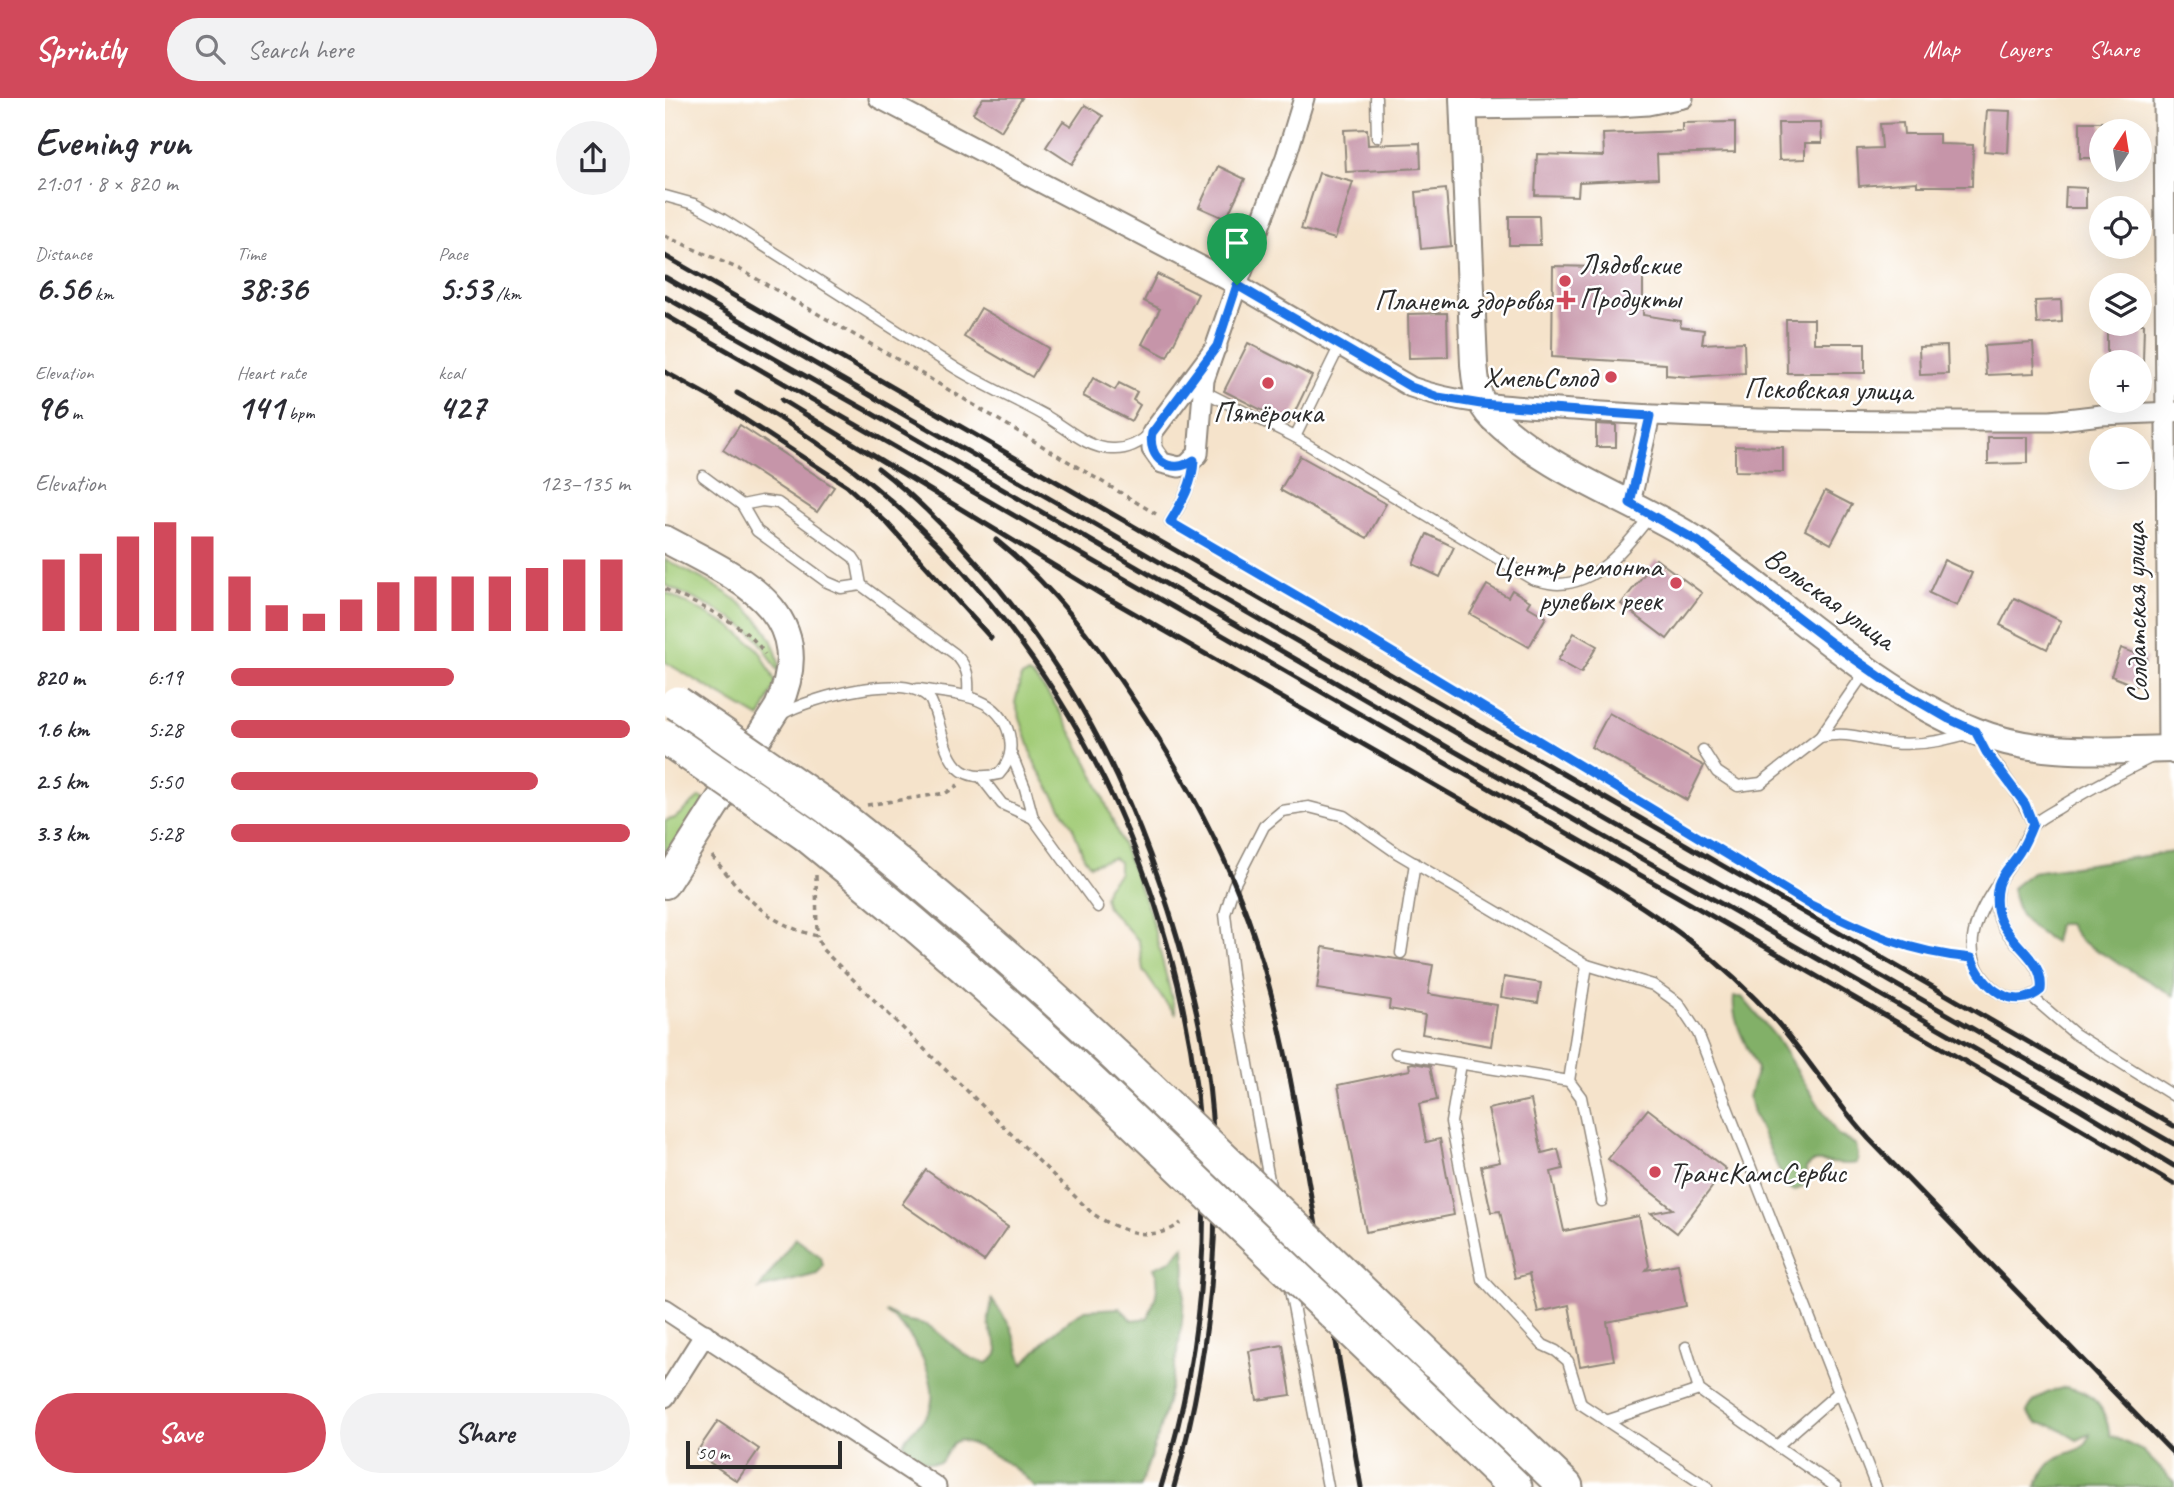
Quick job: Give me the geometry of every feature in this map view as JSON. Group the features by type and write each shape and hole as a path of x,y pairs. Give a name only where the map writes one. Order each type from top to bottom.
{"highway":[{"path":"671,699 827,807 982,933 1122,1062 1566,1487"},
{"path":"665,737 807,835 988,985 1515,1487"}],"street":[{"name":"Псковская улица","path":"879,98 1237,285 1411,387 1438,397 1481,404 1650,416 2051,421 2101,415 2169,412"},
{"path":"1217,346 1152,433 1152,449 1162,463 1179,467 1194,460 1200,443 1203,391 1209,366 1217,346 1237,285 1286,157 1304,98"},
{"path":"1481,404 1474,364 1463,103 1616,107 1648,105 1683,98"},
{"name":"Солдатская улица","path":"2164,98 2172,751"},
{"name":"Вольская улица","path":"1481,404 1529,448 1699,542 1868,668 1939,713 1975,731 2018,744 2104,752 2172,751"},
{"path":"1641,509 1650,416"},
{"path":"665,539 743,582 772,607 787,637 790,666 785,694 665,885"},
{"path":"665,1309 936,1487"},
{"path":"665,1397 705,1334"}],"lane":[{"path":"1376,98 1377,137"},
{"path":"665,196 694,204 722,219 957,369 1042,414 1086,442 1114,449 1128,447 1152,433"},
{"path":"1295,437 1340,345"},
{"path":"1203,391 1295,437 1532,579 1556,584 1579,582 1603,568 1626,547 1641,509"},
{"path":"1170,522 1193,476 1194,460"},
{"path":"703,476 742,505 757,531 827,582 841,588 861,585"},
{"path":"742,505 770,501 785,508 853,557 857,563 861,585 955,654 964,664 969,674 968,696"},
{"path":"1703,750 1717,772 1738,786 1761,783 1821,737 1868,668"},
{"path":"769,722 791,709 846,692 885,688 918,689 968,696 988,705 1003,720 1008,730 1011,752 1033,818 1098,907"},
{"path":"918,689 932,701 952,761 964,772 981,777 999,774 1008,762 1011,752"},
{"path":"1821,737 1841,733 1892,743 1935,743 1975,731 1986,752 2025,804 2033,824"},
{"path":"1998,882 1998,915 2010,937 2037,968 2042,981 2041,990 2022,1000 2001,994 1989,986 1972,958 1975,931 1998,882 2021,850 2033,824 2085,790 2172,751"},
{"path":"981,777 1002,804 1033,818"},
{"path":"1277,1224 1233,981 1225,914 1228,902 1264,826 1282,811 1309,807 1344,816 1415,863 1587,965 1653,985 1678,1003 1698,1033 1876,1487"},
{"path":"1401,953 1415,863"},
{"path":"1569,1081 1587,965"},
{"path":"2032,997 2075,1034 2174,1096"},
{"path":"1396,1053 1569,1081 1581,1097 1602,1201"},
{"path":"1461,1064 1451,1122 1482,1279 1543,1345 1568,1361 1581,1405 1707,1487"},
{"path":"1282,1251 1328,1487"},
{"path":"1686,1347 1699,1390 1836,1487"},
{"path":"1606,1421 1699,1390"},
{"path":"1777,1446 1839,1392"}],"path":[{"path":"665,236 741,270 1354,629 1809,904 1879,937 1916,950 1972,958"},
{"path":"665,589 742,630 759,644 766,655"},
{"path":"865,805 946,793"},
{"path":"711,854 744,895 764,913 795,930 817,936"},
{"path":"816,872 817,936 822,949 1093,1214 1119,1229 1147,1234 1161,1234 1181,1223"}],"green space":[{"path":"665,559 722,591 755,616 776,652 780,674 760,642 743,626 665,585"},
{"path":"665,592 730,626 762,655 776,683 760,718 665,662"},
{"path":"1028,674 1057,707 1099,787 1150,913 1176,1014 1143,970 1139,941 1107,907 1104,897 1107,887 1119,873 1119,862 1113,858 1090,865 1072,826 1036,766 1015,703 1021,677"},
{"path":"700,797 707,801 665,870 665,821 675,818"},
{"path":"2174,852 2174,996 2081,941 2068,924 2058,924 2054,942 2025,921 2014,898 2012,888 2032,872"},
{"path":"1734,997 1742,997 1775,1036 1837,1134 1856,1145 1857,1163 1813,1162 1806,1168 1806,1184 1795,1191 1787,1188 1753,1113 1749,1097 1757,1069 1735,1016"},
{"path":"795,1238 821,1257 823,1266 817,1274 759,1289"},
{"path":"1184,1246 1183,1308 1175,1369 1160,1429 1140,1487 1034,1487 989,1452 959,1440 953,1443 941,1462 935,1463 919,1458 906,1447 903,1442 928,1413 931,1404 931,1382 912,1339 886,1312 928,1326 972,1359 987,1363 994,1358 998,1349 989,1323 992,1300 1011,1327 1023,1364 1050,1336 1085,1310 1120,1308 1132,1320 1148,1318 1157,1286 1154,1268 1171,1261"},
{"path":"2066,1387 2091,1397 2102,1409 2110,1435 2143,1451 2174,1482 2174,1487 2036,1487 2044,1471 2055,1459 2081,1448 2090,1434 2077,1440 2052,1425 2037,1423 2027,1412 2038,1398"}],"building":[{"path":"983,98 1022,98 1001,131 973,113"},
{"path":"1085,105 1103,116 1072,164 1046,147 1063,121 1071,126"},
{"path":"1987,110 2010,111 2008,153 1984,151"},
{"path":"1735,122 1735,152 1657,154 1658,178 1579,182 1578,196 1535,195 1537,154 1604,156 1603,134 1682,131 1682,123"},
{"path":"2080,122 2089,122 2089,158 2080,158"},
{"path":"1778,123 1821,123 1822,143 1805,143 1805,159 1779,160"},
{"path":"1903,123 1904,134 1939,134 1939,144 1973,145 1972,186 1917,186 1917,182 1859,186 1857,149 1882,148 1880,124"},
{"path":"1367,129 1368,145 1420,143 1421,168 1346,172 1344,130"},
{"path":"1218,166 1245,179 1226,219 1199,207"},
{"path":"1319,173 1353,182 1335,239 1301,229"},
{"path":"2066,187 2086,188 2086,208 2065,208"},
{"path":"1446,189 1451,246 1421,249 1416,192"},
{"path":"1509,216 1539,216 1540,245 1509,245"},
{"path":"1553,266 1643,268 1643,315 1681,321 1680,327 1704,330 1702,344 1744,342 1745,373 1690,377 1666,375 1666,364 1552,357"},
{"path":"1157,274 1198,294 1167,357 1142,344 1160,309 1144,301"},
{"path":"2061,300 2062,322 2037,324 2035,301"},
{"path":"981,308 1049,348 1032,377 964,337"},
{"path":"1447,313 1448,357 1409,358 1408,314"},
{"path":"1786,319 1814,319 1814,343 1865,343 1865,373 1787,373"},
{"path":"2107,336 2144,336 2143,350 2107,350"},
{"name":"Пятёрочка","path":"1248,343 1312,376 1289,424 1224,391"},
{"path":"2033,343 2035,373 1986,375 1984,346"},
{"path":"1947,346 1948,374 1920,375 1919,347"},
{"path":"1093,378 1115,390 1119,383 1137,392 1133,400 1140,405 1131,421 1083,396"},
{"path":"1596,424 1616,425 1616,447 1596,447"},
{"path":"740,425 834,487 817,512 723,450"},
{"path":"1988,437 2028,437 2028,463 1988,464"},
{"path":"1735,446 1783,447 1783,472 1735,471"},
{"path":"1300,456 1386,504 1367,538 1280,490"},
{"path":"1825,491 1852,505 1831,544 1805,530"},
{"path":"1427,534 1454,547 1440,577 1413,564"},
{"path":"1656,559 1702,593 1667,639 1621,604"},
{"path":"1944,560 1972,573 1957,606 1929,593"},
{"path":"1487,585 1508,597 1512,590 1530,601 1527,606 1546,617 1529,647 1470,614"},
{"path":"2014,598 2061,621 2047,649 2000,625"},
{"path":"1574,633 1597,646 1581,673 1558,660"},
{"path":"2121,648 2147,658 2136,686 2111,676"},
{"path":"1609,713 1704,766 1687,800 1591,747"},
{"path":"1323,947 1433,965 1428,994 1497,1005 1491,1046 1422,1034 1425,1015 1389,1009 1390,1000 1317,989"},
{"path":"1504,977 1541,983 1538,1003 1501,997"},
{"path":"1409,1064 1430,1066 1437,1100 1419,1104 1426,1142 1440,1139 1454,1215 1366,1232 1338,1085 1410,1070"},
{"path":"1531,1100 1542,1153 1558,1149 1563,1169 1551,1172 1564,1231 1639,1216 1649,1266 1646,1270 1678,1264 1686,1306 1607,1322 1614,1360 1580,1366 1569,1305 1538,1312 1529,1274 1515,1278 1500,1211 1491,1212 1481,1166 1500,1162 1488,1109"},
{"path":"1648,1109 1726,1169 1677,1233 1651,1213 1673,1209 1608,1159"},
{"path":"926,1170 1008,1227 984,1261 902,1204"},
{"path":"1283,1345 1291,1395 1257,1400 1249,1351"},
{"path":"718,1421 759,1449 737,1481 696,1453"}],"railway":[{"path":"665,256 2174,1126"},
{"path":"665,277 2174,1144"},
{"path":"665,297 2080,1109 2174,1166"},
{"path":"665,315 2174,1184"},
{"path":"665,372 712,398 847,486 888,524 991,638"},
{"path":"737,393 870,483 983,595 1073,723 1141,865 1185,1016 1203,1172 1196,1331 1161,1487"},
{"path":"782,400 1104,596 1588,873 1640,905 1688,940 1755,998 1788,1035 1869,1139 2174,1454"},
{"path":"878,468 936,519 1008,599 1075,697 1128,800 1150,854 1190,983 1209,1085 1215,1187 1214,1237 1205,1338 1187,1437 1174,1487"},
{"path":"996,540 1035,575 1071,614 1133,699 1197,805 1237,889 1269,984 1291,1084 1361,1487"}],"place":[{"name":"Лядовские Продукты","path":"1565,281"},
{"name":"Планета здоровья","path":"1566,300"},
{"name":"ХмельСолод","path":"1611,377"},
{"name":"Пятёрочка","path":"1268,383"},
{"name":"Центр ремонта рулевых реек","path":"1676,583"},
{"name":"ТрансКамсСервис","path":"1655,1172"}],"route":[{"path":"1237,285 1411,387 1438,397 1481,404 1650,416 1630,503 1699,542 1833,644 1899,690 1975,731 1986,752 2015,788 2033,824 2021,850 1998,882 1996,904 1998,915 2010,937 2037,968 2042,981 2041,990 2022,1000 2011,999 1989,986 1972,958 1916,950 1879,937 1809,904 1342,622 1170,522 1193,476 1194,460 1179,467 1162,463 1152,449 1152,433 1217,346 1237,285"}]}
